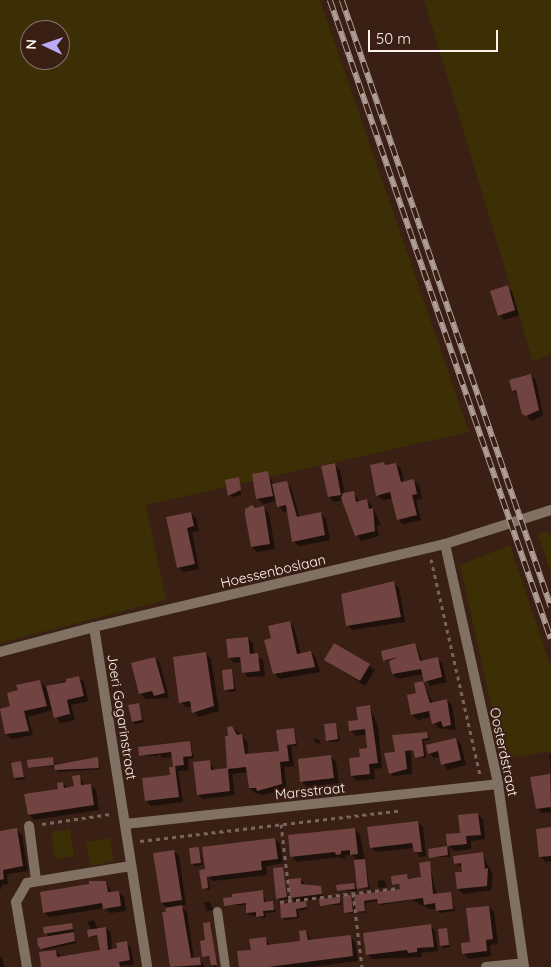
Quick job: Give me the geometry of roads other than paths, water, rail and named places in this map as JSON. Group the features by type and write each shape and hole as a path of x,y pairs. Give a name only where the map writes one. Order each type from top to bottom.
{"street":[{"name":"Hoessenboslaan","path":"0,652 94,627 428,549 551,510"},
{"name":"Oosterdstraat","path":"445,544 498,784 524,965"},
{"name":"Joeri Gagarinstraat","path":"94,627 147,967"},
{"name":"Marsstraat","path":"125,824 498,784"},
{"path":"29,826 36,880"},
{"path":"27,967 16,902 27,882 131,866"},
{"path":"486,967 524,965"}],"lane":[{"path":"217,910 225,967"}],"railway":[{"path":"330,0 551,639"},
{"path":"342,0 551,607"}]}
